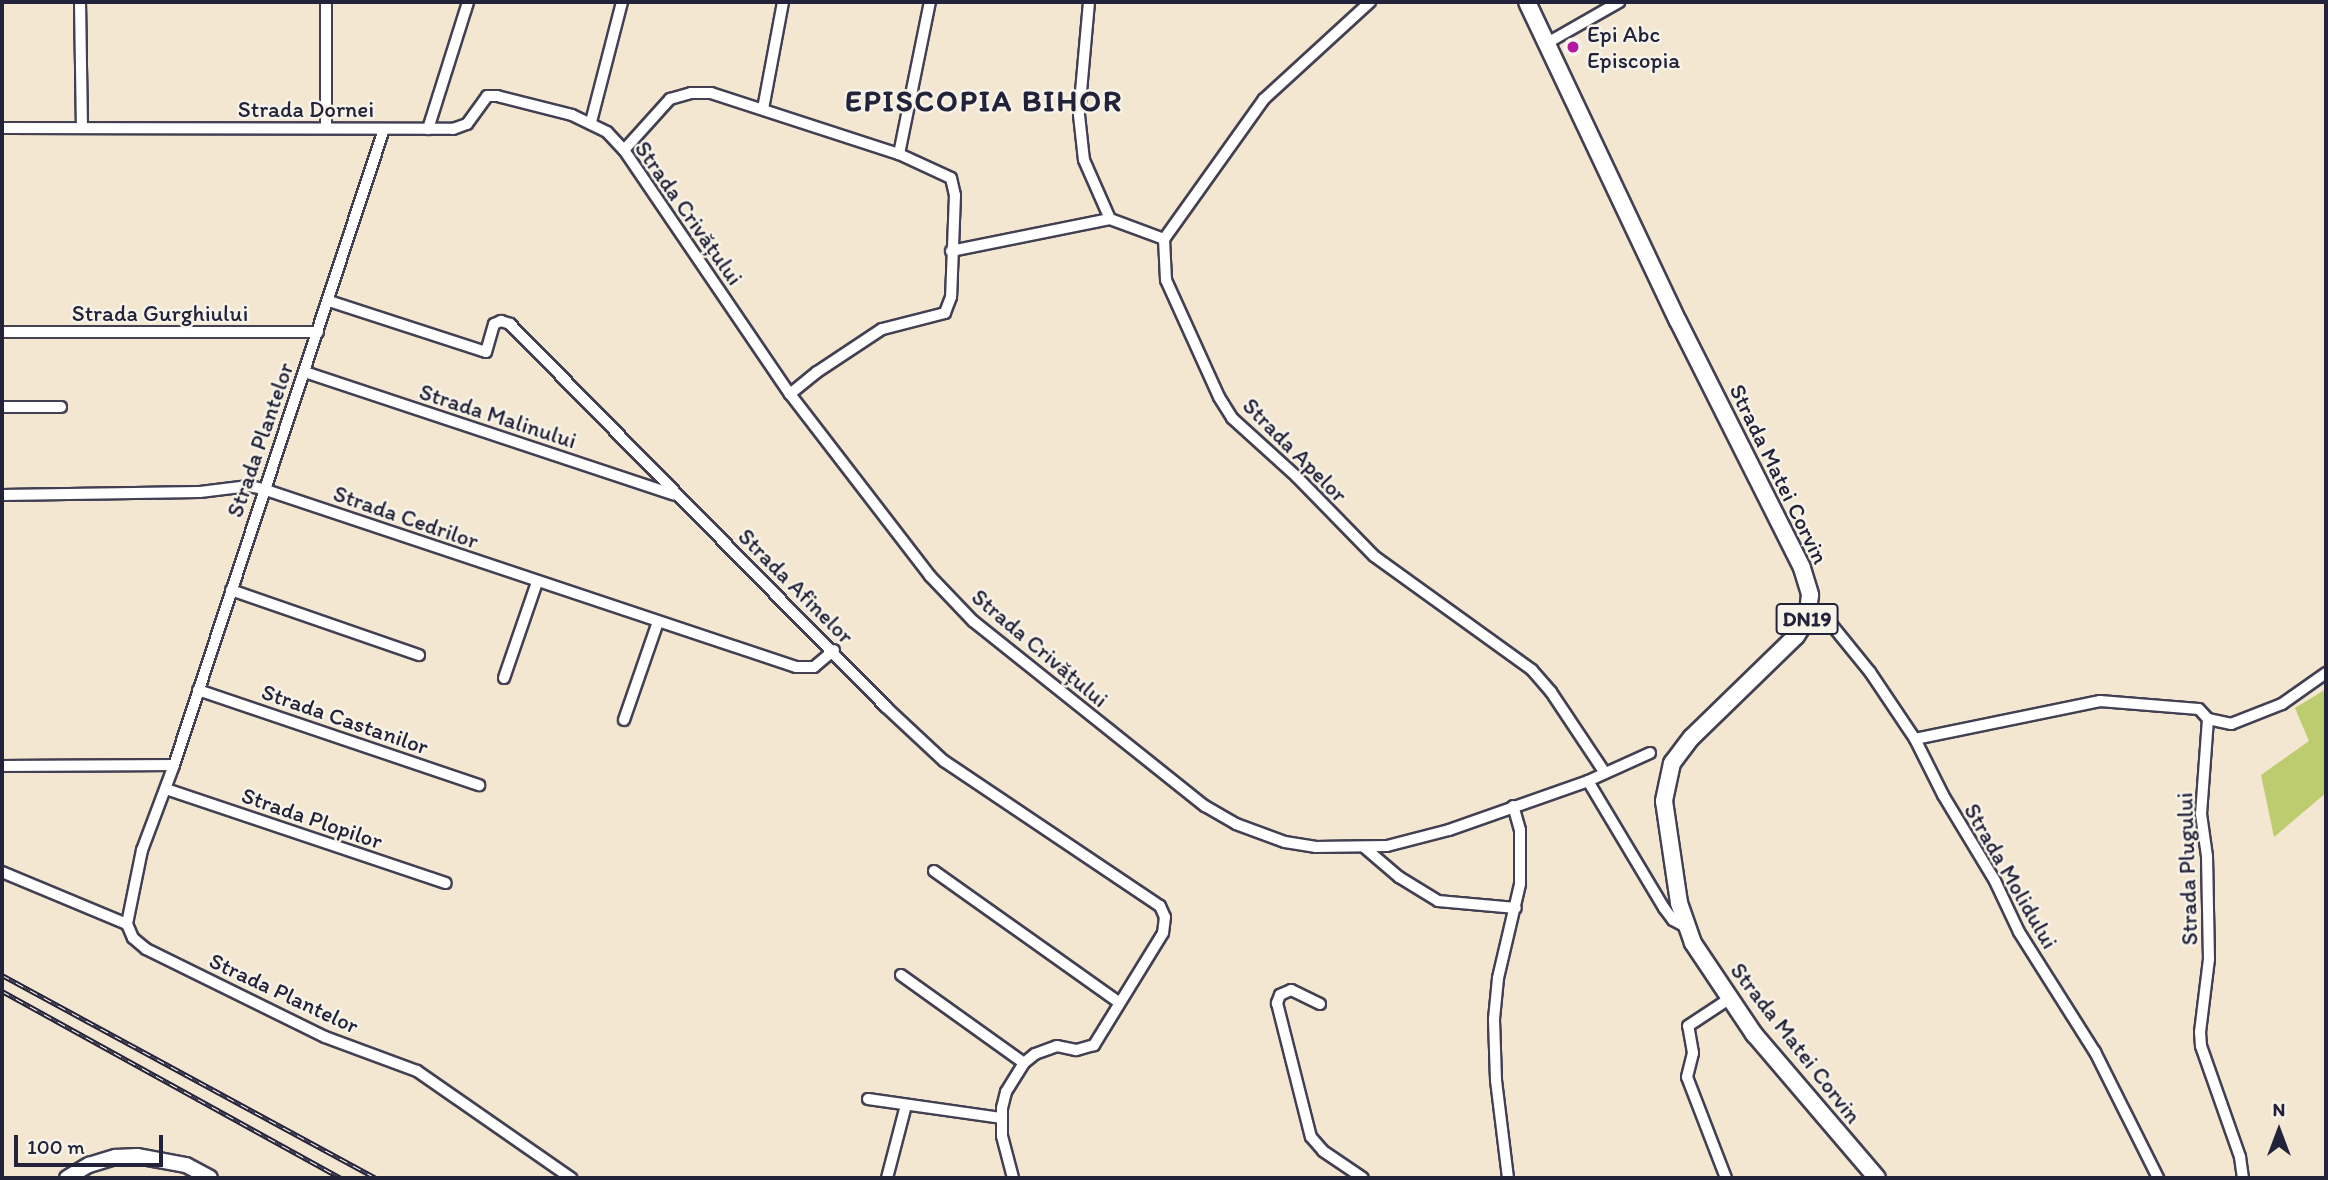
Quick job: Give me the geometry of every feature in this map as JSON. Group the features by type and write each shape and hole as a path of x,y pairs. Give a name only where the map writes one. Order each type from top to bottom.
{"main road":[{"name":"Strada Matei Corvin","path":"1527,2 1549,42 1678,321 1802,568 1810,594 1807,619 1782,653 1691,738 1672,763 1664,801 1666,827 1686,927 1729,999 1820,1115 1877,1178"}],"street":[{"path":"80,2 82,128"},
{"path":"326,2 326,128"},
{"path":"428,129 468,2"},
{"path":"591,122 622,2"},
{"path":"763,109 783,2"},
{"path":"899,155 930,2"},
{"path":"1090,2 1079,115 1084,160 1110,219"},
{"path":"951,251 1110,219 1164,239 1264,99 1370,2"},
{"path":"1549,42 1619,2"},
{"path":"624,150 670,99 691,93 710,93 899,155 951,178 955,195 951,297 945,313 881,329 817,372 790,394"},
{"name":"Strada Dornei","path":"2,128 461,127 487,96 572,114 591,122"},
{"name":"Strada Crivățului","path":"591,122 607,132 624,150 790,394 898,537 973,621 1178,786 1236,824 1273,838 1315,847 1387,846 1449,830 1588,781 1650,754"},
{"name":"Strada Plantelor","path":"384,129 166,789 142,850 127,924 133,938 146,948 325,1037 418,1071 571,1178"},
{"name":"Strada Apelor","path":"1164,239 1163,263 1171,296 1232,418 1297,477 1374,556 1532,670 1551,692 1605,773"},
{"name":"Strada Afinelor","path":"329,301 485,352 494,324 501,321 510,324 834,650 886,707 951,767 1160,906 1165,917 1163,933 1118,1002 1094,1045 1076,1050 1056,1046 1047,1048 1024,1063 1006,1092 1001,1118 1002,1136 1013,1178"},
{"name":"Strada Gurghiului","path":"2,332 318,332"},
{"name":"Strada Malinului","path":"305,372 678,496"},
{"path":"2,407 61,407"},
{"name":"Strada Cedrilor","path":"2,495 200,492 249,486 805,668 814,667 834,650"},
{"path":"504,678 537,582"},
{"path":"230,590 419,655"},
{"name":"Strada Molidului","path":"1810,606 1831,624 1870,672 1915,739 1943,795 1995,881 2019,932 2095,1052 2158,1178"},
{"path":"624,719 659,622"},
{"path":"1915,739 2100,701 2199,709 2208,719 2231,724 2243,722 2281,704 2326,673"},
{"name":"Strada Castanilor","path":"198,690 479,785"},
{"name":"Strada Plugului","path":"2208,719 2201,814 2207,856 2209,959 2200,1032 2201,1046 2240,1157 2243,1178"},
{"path":"2,766 174,765"},
{"path":"1588,781 1664,908 1673,920 1686,927"},
{"name":"Strada Plopilor","path":"166,789 446,883"},
{"path":"1508,1178 1496,1080 1494,1019 1498,978 1516,908 1522,859 1520,830 1513,806"},
{"path":"1365,848 1399,877 1438,901 1516,908"},
{"path":"934,871 1118,1002"},
{"path":"2,872 127,924"},
{"path":"901,975 1024,1063"},
{"path":"1321,1004 1291,990 1280,995 1277,1003 1311,1137 1315,1145 1363,1178"},
{"path":"1726,1178 1687,1077 1693,1053 1688,1026 1729,999"},
{"path":"868,1099 1001,1118"},
{"path":"887,1178 906,1105"},
{"path":"67,1178 89,1165 116,1157 137,1156 186,1165 210,1178"}],"green space":[{"path":"2326,689 2326,793 2274,837 2261,775 2309,741 2295,708"}],"railway":[{"path":"2,975 376,1178"},
{"path":"2,991 341,1178"}],"place":[{"name":"Epi Abc Episcopia","path":"1573,47"}],"district":[{"name":"EPISCOPIA BIHOR","path":"984,101"}]}
